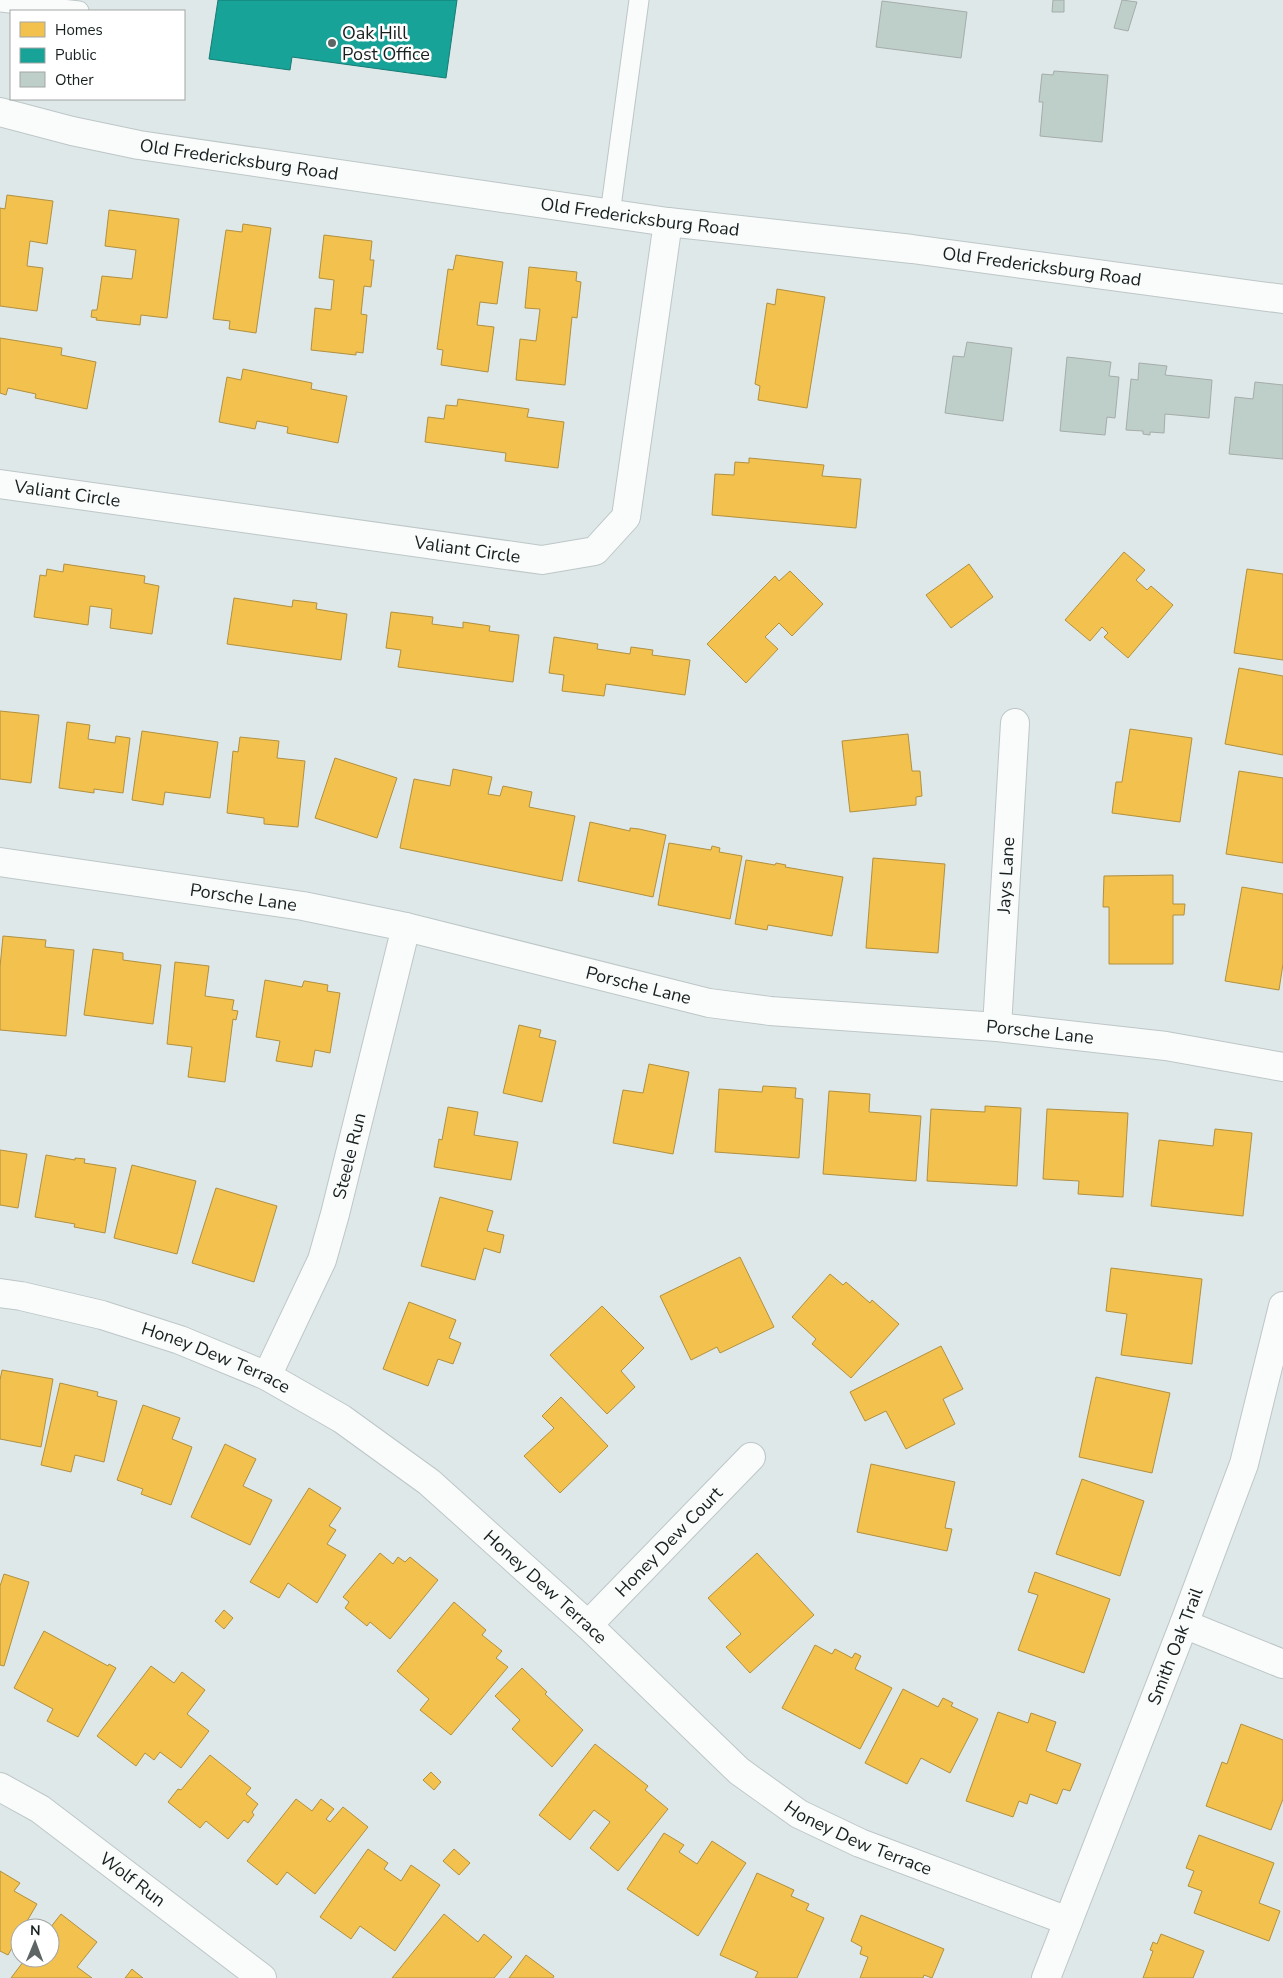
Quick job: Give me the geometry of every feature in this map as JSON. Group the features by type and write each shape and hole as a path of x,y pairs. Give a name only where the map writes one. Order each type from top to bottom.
{"street":[{"name":"Old Fredericksburg Road","path":"0,112 72,131 139,145 610,214 912,249 1283,299"},
{"name":"Valiant Circle","path":"0,484 542,560 595,552 626,517 668,222"},
{"name":"Jays Lane","path":"997,1027 1015,723"},
{"name":"Porsche Lane","path":"0,862 303,906 406,927 709,1003 770,1011 997,1027 1166,1046 1283,1067"},
{"name":"Steele Run","path":"267,1376 322,1260 406,927"},
{"name":"Honey Dew Terrace","path":"0,1293 102,1315 180,1340 267,1376 342,1419 429,1482 588,1626 739,1771 799,1814 860,1843 1068,1921"},
{"name":"Smith Oak Trail","path":"1046,1978 1184,1624 1244,1464 1283,1306"},
{"name":"Honey Dew Court","path":"588,1626 751,1457"},
{"path":"1184,1624 1283,1664"},
{"name":"Wolf Run","path":"0,1787 40,1809 262,1978"}],"lane":[{"path":"610,214 639,0"},
{"path":"0,2 70,10"}],"building: Homes":[{"path":"7,195 53,201 47,244 30,241 27,266 43,268 37,311 0,306 0,208 5,209"},
{"path":"109,210 179,219 167,318 141,315 140,325 96,320 97,318 91,317 92,310 97,310 102,276 132,279 136,250 105,246"},
{"path":"243,224 271,228 256,333 229,329 230,321 213,319 226,230 242,232"},
{"path":"324,235 372,241 370,260 374,260 371,287 364,286 361,314 367,315 363,353 356,352 356,355 311,350 315,308 331,310 334,280 319,278"},
{"path":"456,255 503,262 497,304 480,302 477,325 494,327 488,372 441,365 443,350 437,349 448,269 453,270"},
{"path":"529,267 577,272 576,281 581,282 577,318 572,317 565,385 516,380 520,339 536,341 540,309 525,308"},
{"path":"777,289 825,297 807,408 758,400 760,386 755,384 767,303 775,305"},
{"path":"0,338 62,348 61,355 96,362 87,409 35,398 36,394 8,388 6,395 0,393"},
{"path":"243,369 312,383 311,389 347,396 338,443 287,433 288,427 257,421 255,429 219,422 227,377 241,380"},
{"path":"458,399 529,409 527,417 564,422 558,468 505,461 506,453 425,442 428,417 444,419 446,405 457,406"},
{"path":"749,458 824,465 822,476 861,479 856,528 712,515 715,474 734,475 735,462 749,463"},
{"path":"1124,552 1145,570 1136,580 1147,590 1151,586 1173,605 1128,658 1104,637 1108,633 1102,627 1090,641 1065,620"},
{"path":"64,564 145,576 144,583 159,586 152,634 110,628 112,609 90,606 88,625 34,617 40,575 46,576 47,569 63,572"},
{"path":"969,564 993,597 951,628 926,595"},
{"path":"1247,569 1283,574 1283,660 1234,653"},
{"path":"790,571 823,604 792,636 779,623 765,637 778,649 746,683 707,644 775,576 779,581"},
{"path":"234,598 292,607 293,600 317,603 316,609 347,614 341,660 227,644"},
{"path":"391,612 433,617 432,624 463,628 463,622 490,626 489,631 519,635 513,682 398,667 401,650 386,648"},
{"path":"554,637 598,644 597,649 630,654 631,647 653,650 652,655 690,660 685,695 606,684 604,696 562,691 564,675 549,673"},
{"path":"1239,668 1283,676 1283,755 1225,744"},
{"path":"0,711 39,715 31,783 0,779"},
{"path":"67,722 90,725 88,739 115,743 116,736 130,738 123,793 94,789 94,793 59,788"},
{"path":"1130,729 1192,738 1180,822 1112,813 1116,782 1122,782"},
{"path":"142,731 218,742 210,798 165,792 163,805 132,800"},
{"path":"908,734 912,771 920,771 922,796 916,797 916,805 850,812 842,741"},
{"path":"240,737 279,741 277,758 305,761 298,827 264,824 264,818 227,813 233,751 238,752"},
{"path":"335,758 397,778 377,838 315,818"},
{"path":"453,769 492,777 488,794 500,796 503,786 532,792 529,807 575,816 562,881 400,848 414,779 450,786"},
{"path":"1239,771 1283,778 1283,863 1226,854"},
{"path":"590,822 630,831 630,828 666,835 653,897 578,881"},
{"path":"669,843 711,850 712,846 720,848 719,852 742,856 730,919 658,905"},
{"path":"873,858 945,864 938,953 866,948"},
{"path":"746,860 775,865 776,863 786,865 785,867 843,877 832,936 768,925 767,930 735,924"},
{"path":"1173,875 1173,904 1185,904 1184,915 1173,915 1173,964 1109,964 1109,907 1103,907 1104,876"},
{"path":"1242,887 1283,894 1283,964 1279,990 1225,981"},
{"path":"3,936 46,940 45,947 74,950 66,1036 0,1030 0,967"},
{"path":"93,949 123,953 123,960 161,965 153,1024 84,1015"},
{"path":"175,962 209,966 205,996 234,1000 232,1010 238,1011 236,1020 233,1019 225,1082 188,1077 192,1047 167,1044"},
{"path":"265,980 302,987 305,981 328,985 327,991 340,993 330,1053 315,1050 312,1067 276,1061 280,1041 256,1037"},
{"path":"519,1025 541,1030 539,1037 556,1041 542,1102 503,1093"},
{"path":"649,1064 689,1072 673,1154 613,1143 623,1090 643,1093"},
{"path":"763,1086 796,1088 795,1098 803,1099 799,1158 715,1152 719,1089 762,1092"},
{"path":"829,1091 870,1094 869,1112 921,1116 916,1181 823,1174"},
{"path":"985,1106 1021,1108 1017,1186 927,1181 931,1109 985,1112"},
{"path":"448,1107 478,1112 474,1135 518,1142 511,1180 434,1167 439,1139 442,1140"},
{"path":"1047,1109 1128,1113 1123,1197 1078,1194 1079,1181 1043,1179"},
{"path":"1215,1129 1252,1133 1243,1216 1151,1206 1159,1140 1213,1146"},
{"path":"0,1150 27,1154 18,1208 0,1205"},
{"path":"46,1155 75,1160 75,1158 85,1159 84,1163 116,1168 105,1233 74,1227 75,1224 35,1217"},
{"path":"132,1165 196,1181 177,1254 114,1238"},
{"path":"216,1188 277,1206 254,1282 192,1263"},
{"path":"440,1197 493,1211 487,1231 504,1235 500,1253 484,1248 475,1280 421,1266"},
{"path":"740,1257 774,1327 720,1353 717,1347 691,1360 660,1296"},
{"path":"1111,1268 1202,1279 1192,1364 1121,1355 1127,1314 1106,1311"},
{"path":"830,1274 843,1285 846,1282 870,1303 872,1300 899,1324 851,1378 812,1344 816,1339 792,1317"},
{"path":"409,1302 456,1320 449,1338 461,1343 453,1364 438,1359 428,1386 383,1369"},
{"path":"602,1306 644,1348 621,1371 635,1387 607,1414 550,1355"},
{"path":"941,1346 963,1389 943,1399 955,1424 906,1449 886,1411 865,1421 850,1392"},
{"path":"2,1370 53,1379 41,1447 0,1439 0,1380"},
{"path":"1096,1377 1170,1393 1152,1473 1079,1457"},
{"path":"60,1383 98,1392 97,1396 117,1401 104,1462 75,1455 71,1472 41,1465"},
{"path":"561,1397 608,1446 560,1493 524,1456 554,1428 542,1416"},
{"path":"143,1405 180,1418 172,1439 192,1447 171,1505 141,1494 143,1489 117,1480"},
{"path":"225,1444 256,1459 243,1486 272,1500 250,1545 191,1517"},
{"path":"871,1464 955,1482 945,1528 952,1529 947,1551 857,1532"},
{"path":"1082,1479 1144,1501 1120,1576 1056,1554"},
{"path":"309,1488 341,1508 329,1526 336,1530 327,1544 346,1555 317,1603 288,1583 279,1598 250,1582"},
{"path":"380,1553 393,1564 398,1557 405,1562 410,1557 438,1580 390,1639 370,1622 367,1626 345,1608 349,1602 343,1597"},
{"path":"757,1553 814,1615 750,1673 726,1647 741,1634 708,1598"},
{"path":"1035,1572 1110,1599 1084,1673 1018,1650 1038,1595 1028,1592"},
{"path":"4,1574 29,1582 4,1666 0,1665 0,1586"},
{"path":"454,1602 486,1630 482,1635 502,1651 496,1658 508,1667 451,1735 420,1710 429,1699 397,1671"},
{"path":"224,1610 233,1618 224,1629 215,1621"},
{"path":"44,1631 108,1666 109,1664 116,1668 78,1737 47,1721 53,1709 14,1688"},
{"path":"815,1645 832,1654 835,1649 852,1658 855,1653 861,1656 855,1669 892,1688 860,1749 782,1708"},
{"path":"151,1666 174,1683 182,1672 205,1690 187,1714 209,1731 181,1768 160,1752 154,1760 145,1753 136,1766 97,1736"},
{"path":"522,1668 547,1692 545,1694 583,1730 552,1767 512,1729 520,1720 495,1696"},
{"path":"903,1689 938,1707 943,1698 953,1703 951,1706 978,1719 950,1773 921,1758 907,1784 865,1763"},
{"path":"998,1712 1028,1723 1031,1713 1056,1722 1046,1751 1081,1764 1070,1791 1063,1789 1057,1804 1030,1794 1027,1804 1019,1801 1013,1817 966,1801"},
{"path":"1241,1724 1283,1740 1283,1799 1271,1830 1206,1806 1222,1762 1227,1764"},
{"path":"595,1744 648,1786 645,1790 668,1809 618,1871 590,1848 610,1822 594,1810 570,1840 539,1815"},
{"path":"210,1755 251,1788 246,1794 258,1804 252,1812 254,1815 248,1823 244,1820 228,1839 206,1821 200,1828 168,1802 178,1789 181,1790"},
{"path":"431,1772 441,1782 434,1790 423,1780"},
{"path":"296,1799 312,1811 321,1799 334,1809 326,1819 330,1822 343,1807 368,1827 315,1894 287,1872 277,1885 247,1861"},
{"path":"664,1833 684,1845 679,1852 697,1864 712,1841 746,1863 698,1936 627,1889"},
{"path":"1199,1835 1274,1863 1259,1903 1280,1911 1269,1941 1194,1913 1202,1891 1188,1886 1194,1871 1186,1868"},
{"path":"368,1849 388,1863 384,1869 401,1881 411,1865 440,1885 395,1951 360,1926 351,1939 320,1917"},
{"path":"454,1849 470,1863 459,1875 443,1861"},
{"path":"0,1871 20,1883 14,1891 37,1904 29,1918 10,1918 10,1952 8,1955 0,1951"},
{"path":"757,1873 794,1890 791,1896 809,1904 806,1910 824,1918 797,1978 755,1978 758,1972 720,1955"},
{"path":"61,1914 97,1942 77,1967 92,1978 11,1978 18,1968 60,1968 60,1918 58,1918"},
{"path":"444,1914 478,1942 484,1934 512,1957 494,1978 392,1978"},
{"path":"861,1915 944,1949 932,1978 924,1975 923,1978 860,1978 868,1957 860,1954 862,1947 851,1941"},
{"path":"1161,1934 1204,1951 1193,1978 1143,1978 1153,1951 1150,1950 1153,1942 1157,1944"},
{"path":"526,1955 554,1976 553,1978 509,1978"},
{"path":"133,1970 143,1978 125,1978"}],"building: Public":[{"name":"Oak Hill Post Office","path":"218,0 457,0 446,78 292,57 290,70 209,59"}],"building: Other":[{"path":"1053,0 1064,0 1064,12 1052,12"},
{"path":"1122,0 1137,2 1128,31 1114,28"},
{"path":"882,1 967,12 961,58 876,47"},
{"path":"1054,71 1108,75 1102,142 1040,136 1043,102 1039,102 1042,74 1053,75"},
{"path":"967,342 1012,348 1003,421 945,413 953,356 964,357"},
{"path":"1067,357 1111,362 1109,376 1119,377 1115,418 1107,417 1105,435 1060,431"},
{"path":"1139,363 1167,366 1165,375 1212,380 1209,418 1165,414 1164,433 1150,432 1150,435 1143,434 1143,431 1126,430 1131,379 1138,380"},
{"path":"1255,382 1283,385 1283,459 1229,454 1235,397 1253,399"}],"place":[{"name":"Oak Hill Post Office","path":"332,43"}]}
